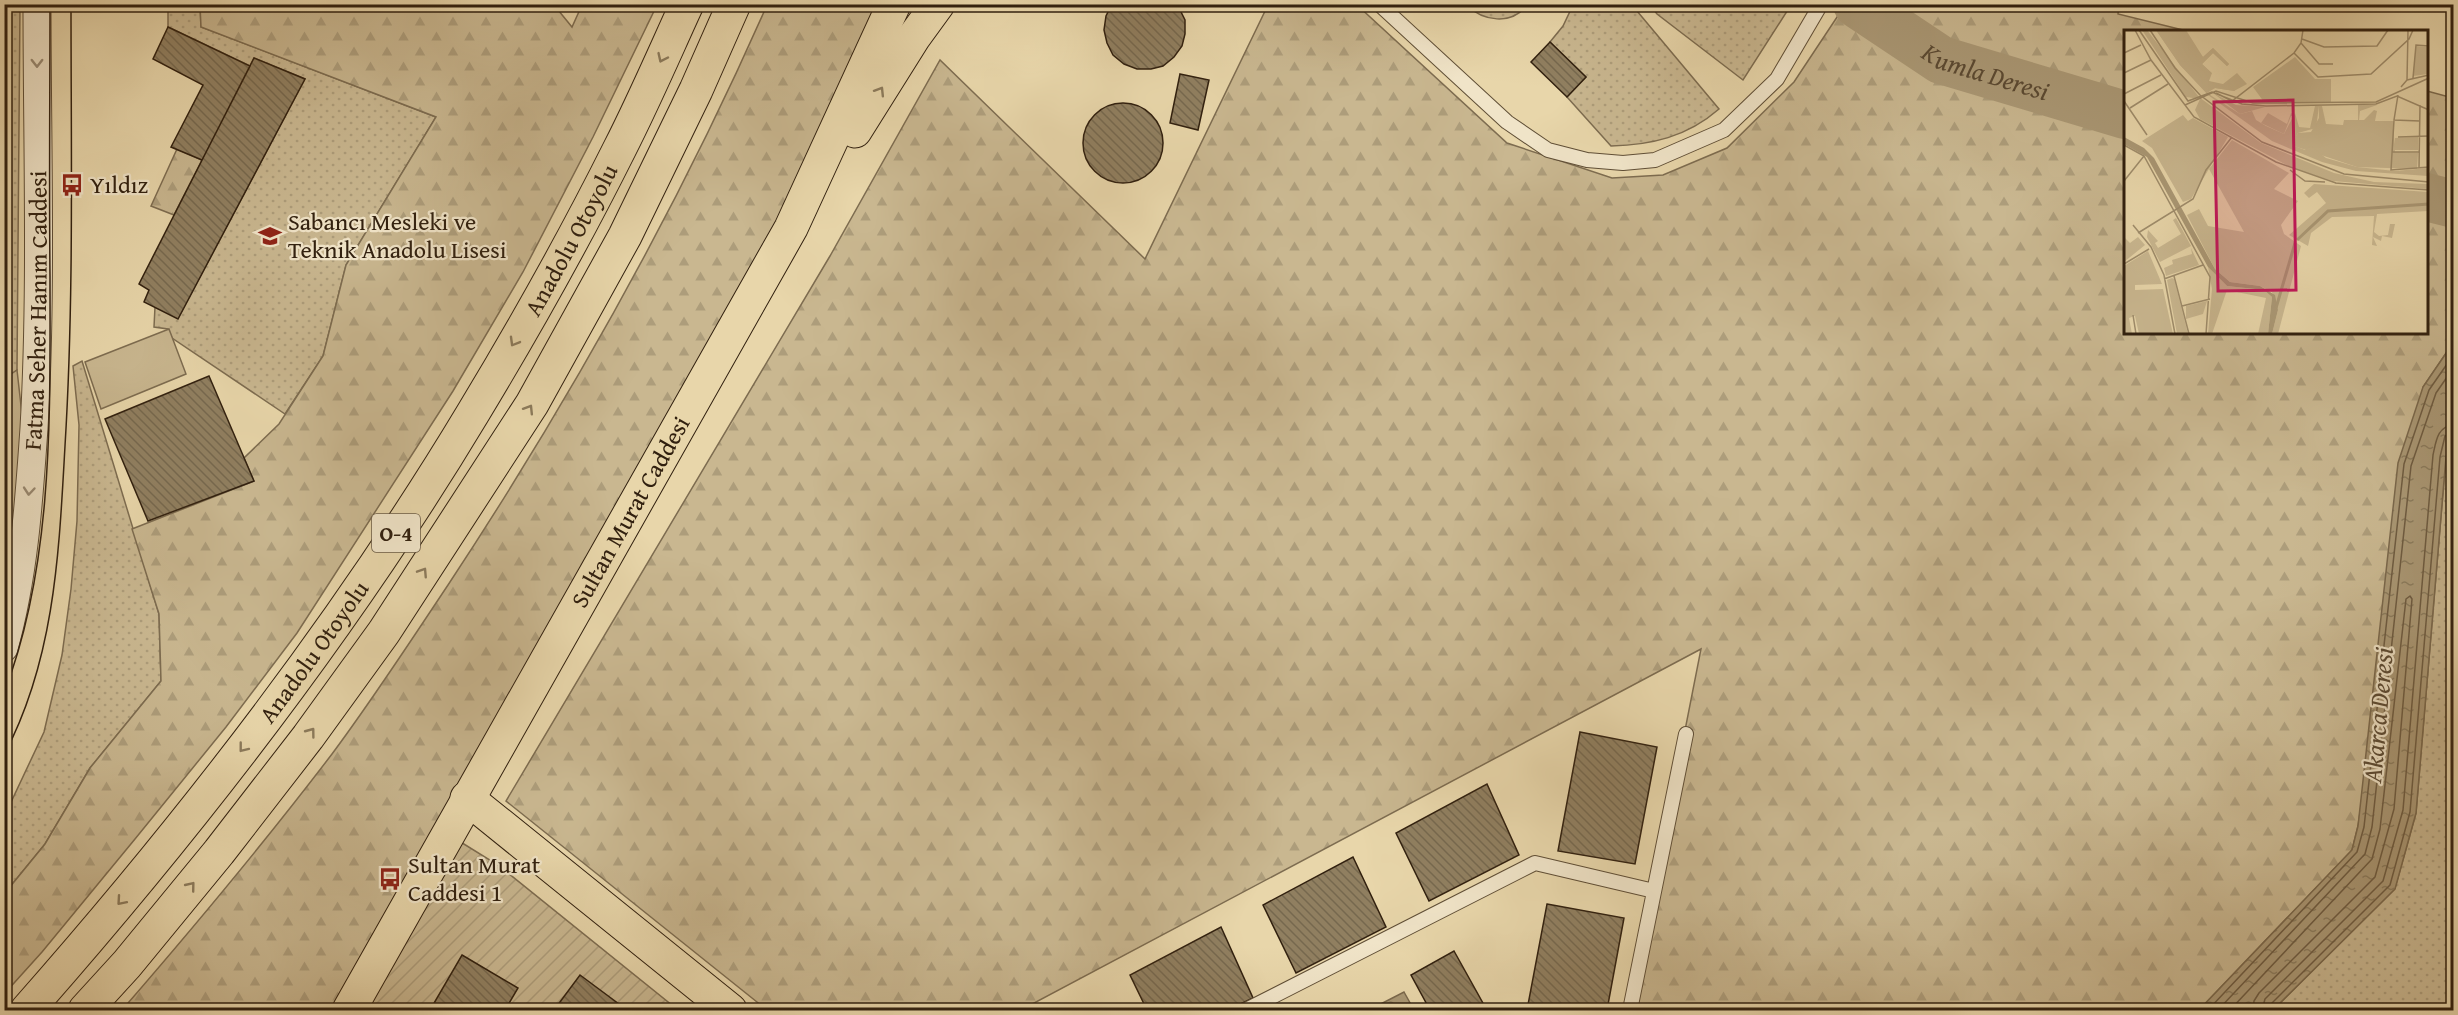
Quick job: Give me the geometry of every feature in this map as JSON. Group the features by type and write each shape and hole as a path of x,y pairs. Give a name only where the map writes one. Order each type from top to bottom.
{"main road":[{"name":"Anadolu Otoyolu","path":"27,1011 147,871 220,778 310,660 388,544 472,415 549,282 620,147 687,4"},
{"name":"Anadolu Otoyolu","path":"85,1011 127,964 219,852 308,736 384,632 532,404 625,236 696,90 734,4"},
{"name":"Sultan Murat Caddesi","path":"349,1011 467,798 791,228 894,4"},
{"path":"791,228 914,37 938,4"},
{"path":"467,798 730,1011"}],"street":[{"name":"Fatma Seher Hanım Caddesi","path":"4,648 28,513 38,349 37,4"}],"lane":[{"path":"1379,4 1507,122 1548,150 1587,160 1623,163 1655,160 1724,130 1777,79 1821,4"},
{"path":"1630,1011 1686,734"},
{"path":"1246,1011 1535,863 1654,891"}],"green space":[{"path":"20,4 17,370 5,379 4,5"},
{"path":"168,5 200,5 201,27 436,117 346,265 323,356 285,414 172,338 168,329 154,327 155,307 178,318 305,79 254,58 250,66 168,27"},
{"path":"200,5 554,5 572,27 582,5 657,5 593,137 523,272 453,391 297,633 226,727 42,952 5,993 5,893 45,844 90,768 161,681 159,614 132,529 254,481 244,458 279,424 323,356 346,265 436,117 201,27"},
{"path":"767,5 880,5 781,221 330,1010 122,1010 229,884 332,754 391,670 493,515 579,373 659,229 697,155"},
{"path":"1268,5 1357,5 1507,143 1612,178 1663,175 1727,148 1794,82 1845,5 2119,5 2118,14 2183,30 2124,30 2124,334 2428,334 2428,91 2453,98 2453,343 2423,387 2358,826 2352,850 2199,1010 1630,1010 1701,649 1021,1010 767,1010 506,801 830,256 940,60 1145,259"},
{"path":"1466,5 1527,5 1513,16 1497,19 1480,15"},
{"path":"1573,5 1632,5 1719,109 1707,119 1668,138 1640,144 1611,146 1567,97 1586,77 1550,42 1563,26"},
{"path":"1650,5 1791,5 1743,80 1657,14"},
{"path":"177,149 202,160 174,215 151,206"},
{"path":"169,329 186,374 101,409 85,362"},
{"path":"82,361 159,614 161,681 90,768 45,844 5,893 5,815 44,732 62,655 77,521 79,425 73,366"},
{"path":"17,370 29,477 5,648 4,379"},
{"path":"2453,427 2454,869 2449,897 2454,899 2453,1010 2273,1010 2395,888 2416,813 2446,457"},
{"path":"459,841 498,865 678,1010 363,1010"}],"water":[{"name":"Akarca Deresi","path":"2453,343 2453,427 2446,457 2416,813 2395,889 2273,1010 2199,1010 2352,850 2358,826 2398,463 2423,387"},
{"path":"1404,992 1414,1010 1369,1010"}],"building":[{"path":"1112,4 1177,4 1185,20 1182,46 1163,66 1137,69 1124,64 1113,55 1104,30 1106,16"},
{"path":"168,27 250,66 202,160 171,147 203,85 153,59"},
{"path":"1550,42 1586,77 1567,97 1531,62"},
{"path":"254,58 305,79 178,319 144,302 149,290 139,284"},
{"path":"1180,74 1209,80 1198,130 1170,123"},
{"path":"1123,103 1138,106 1151,115 1160,128 1163,143 1160,158 1151,171 1138,180 1123,183 1108,180 1095,171 1086,158 1083,143 1086,128 1095,115 1108,106"},
{"path":"209,376 254,481 148,521 105,419"},
{"path":"1580,732 1657,747 1635,864 1558,851"},
{"path":"1487,784 1519,855 1429,901 1396,833"},
{"path":"1353,857 1386,927 1296,973 1263,905"},
{"path":"1547,904 1624,918 1607,1010 1527,1010"},
{"path":"1221,927 1253,998 1228,1010 1147,1010 1130,975"},
{"path":"1454,951 1484,1005 1475,1010 1430,1010 1411,975"},
{"path":"462,955 518,988 505,1010 430,1010"},
{"path":"580,975 627,1010 554,1010"}],"waterway":[{"name":"Kumla Deresi","path":"1857,4 1941,60 2124,115"},
{"name":"Kumla Deresi","path":"2428,198 2454,204"}],"tram line":[{"path":"4,693 20,644 32,593 41,540 46,488 50,381 50,4"},
{"path":"4,755 21,719 34,681 44,643 57,565 70,336 71,4"}],"place":[{"name":"Yıldız","path":"72,185"},
{"name":"Sabancı Mesleki ve Teknik Anadolu Lisesi","path":"270,236"},
{"name":"Sultan Murat Caddesi 1","path":"390,879"}]}
